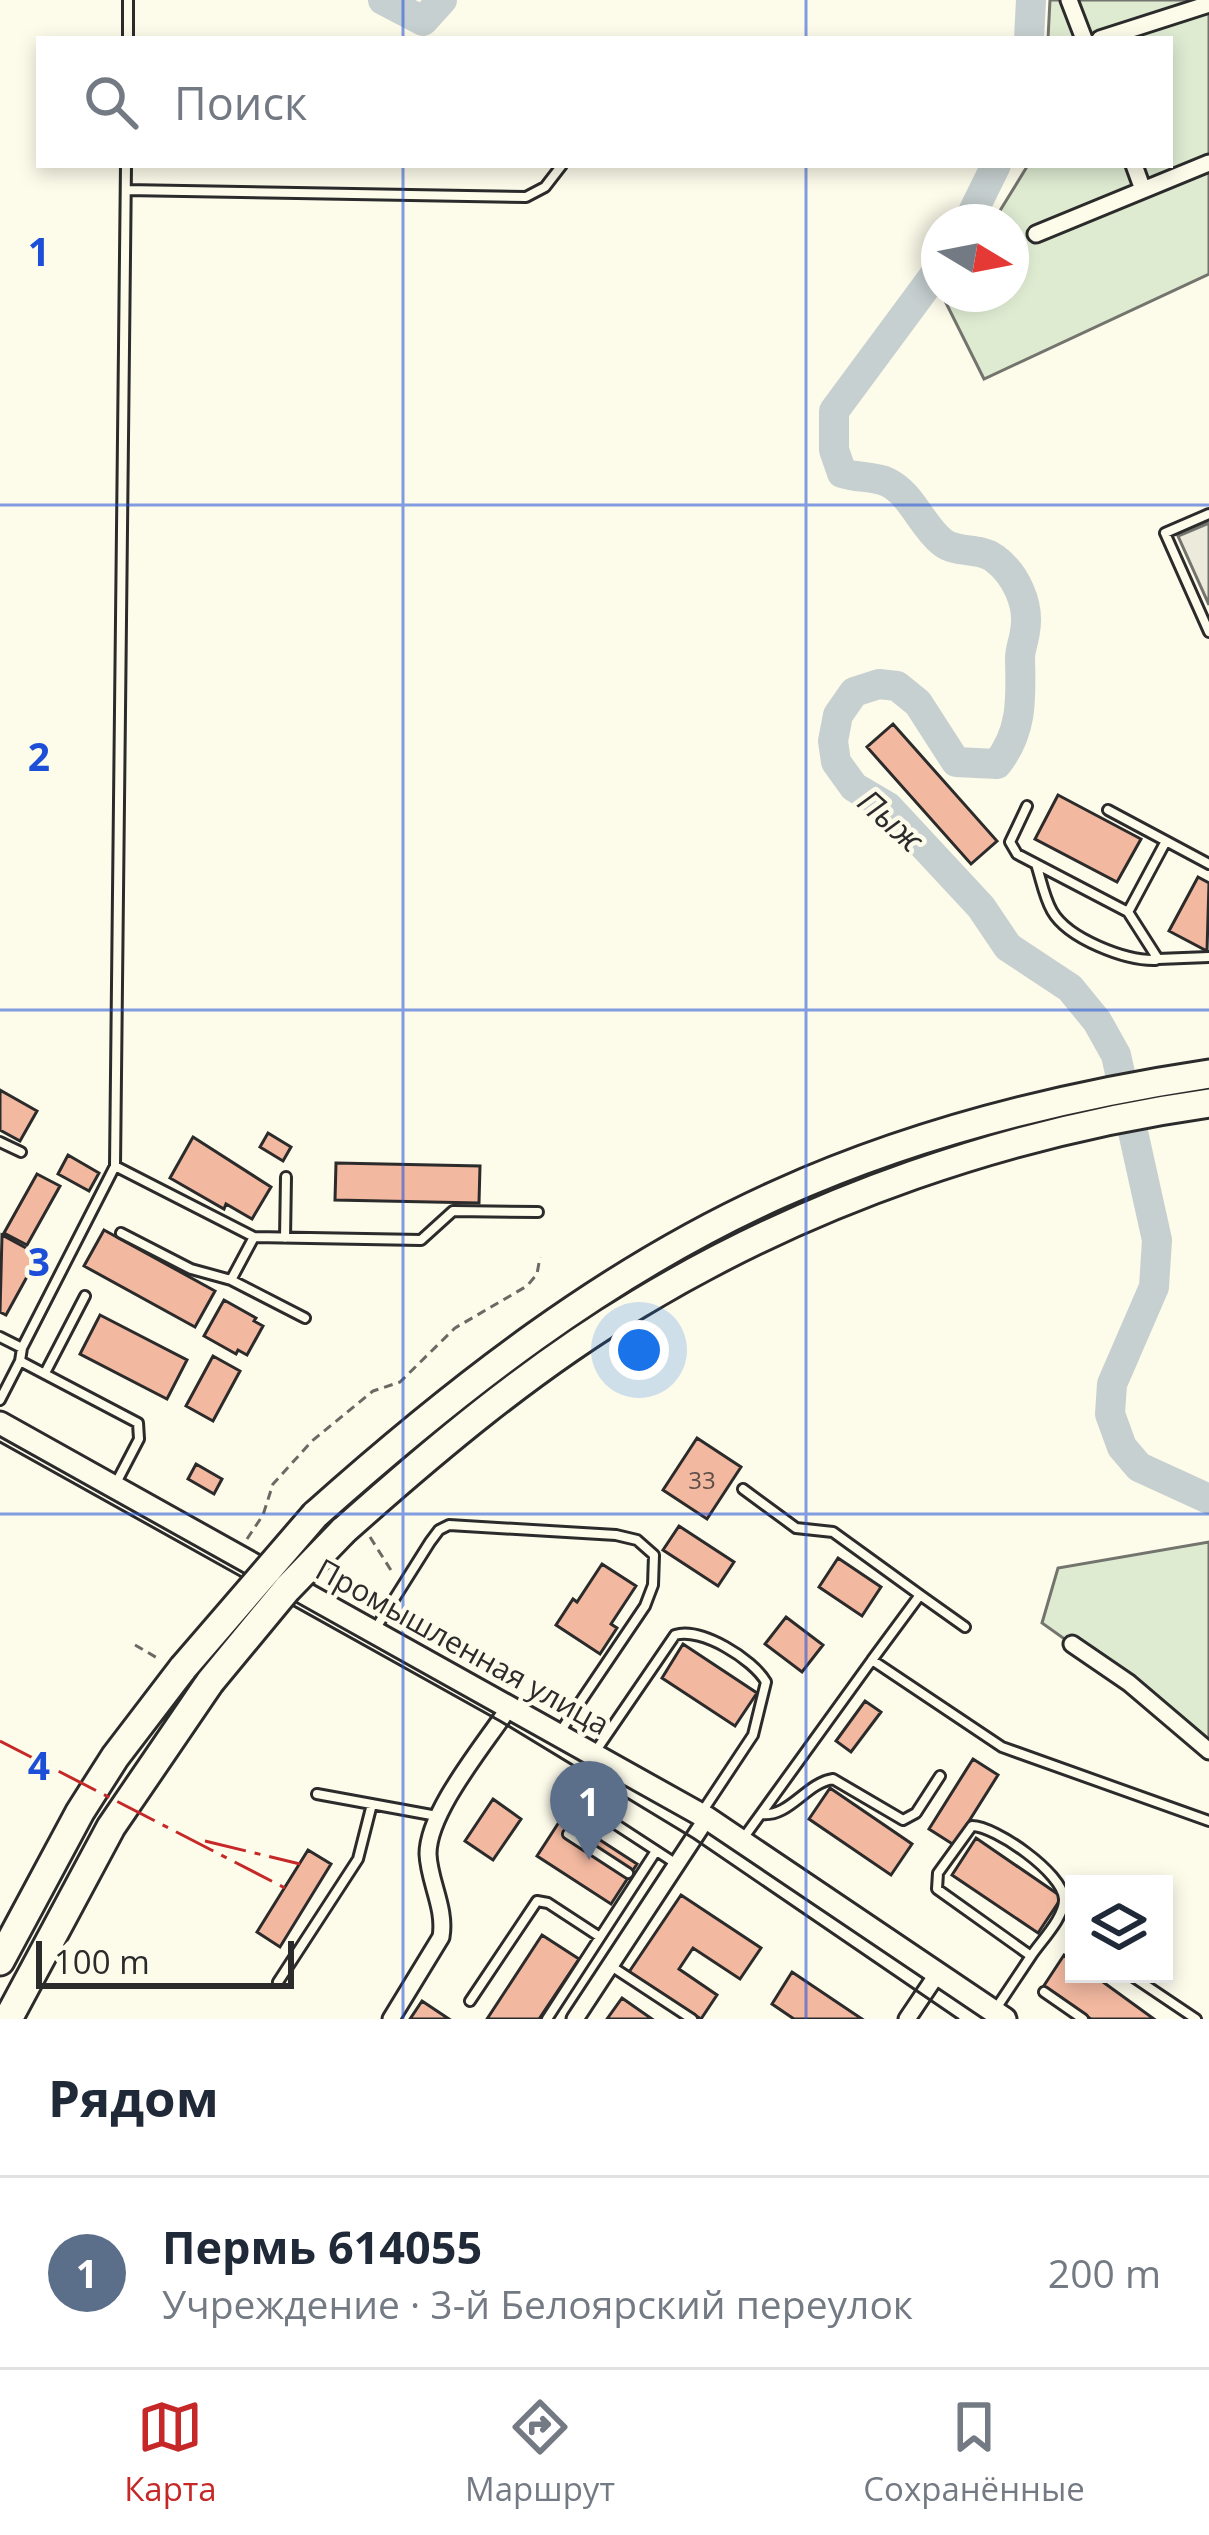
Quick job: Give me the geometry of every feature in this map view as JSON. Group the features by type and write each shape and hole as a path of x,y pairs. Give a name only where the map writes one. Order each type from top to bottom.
{"highway":[{"path":"8,2019 111,1827 210,1682 286,1589 356,1534 436,1448 635,1305 720,1257 873,1190 1199,1075"},
{"path":"0,1961 80,1812 177,1667 315,1515 509,1353 628,1275 707,1231 777,1195 865,1159 977,1123 1202,1104"}],"street":[{"path":"1069,0 1083,36"},
{"path":"1109,36 1209,4"},
{"path":"1036,234 1209,163"},
{"path":"1135,168 1142,188"},
{"name":"Промышленная улица","path":"0,1423 703,1816 1000,2015"},
{"path":"1072,1644 1129,1683 1209,1751"},
{"path":"391,2019 441,1937 441,1909 428,1862 438,1816 510,1706"},
{"path":"575,2019 677,1864 703,1816"},
{"path":"908,2019 938,1972"}],"lane":[{"path":"128,0 128,36"},
{"path":"0,1400 115,1166 126,168"},
{"path":"126,190 526,196 544,187 560,168"},
{"path":"1209,514 1165,533 1209,632"},
{"path":"1027,806 1010,842 1017,854 1128,913 1158,959"},
{"path":"1108,810 1209,863"},
{"path":"1128,913 1166,841"},
{"path":"1036,864 1048,902 1061,923 1125,958 1209,957"},
{"path":"0,1142 21,1152"},
{"path":"115,1166 254,1237 421,1240 453,1211 538,1212"},
{"path":"285,1238 286,1177"},
{"path":"121,1233 305,1318"},
{"path":"231,1280 254,1237"},
{"path":"45,1373 85,1296"},
{"path":"0,1337 22,1348"},
{"path":"20,1361 138,1424 139,1439 115,1486"},
{"path":"743,1489 796,1528 833,1532 964,1628"},
{"path":"374,1630 430,1542 449,1525 616,1534 637,1540 654,1555 650,1596 559,1734"},
{"path":"742,1841 920,1595"},
{"path":"594,1754 675,1634 701,1633 759,1671 766,1682 754,1735 703,1816"},
{"path":"872,1660 1002,1747 1209,1821"},
{"path":"761,1814 775,1815 826,1779 841,1781 895,1817 910,1819 940,1776"},
{"path":"563,1790 677,1864"},
{"path":"317,1794 438,1816"},
{"path":"278,1982 358,1859 373,1804"},
{"path":"1000,2015 1060,1912 1062,1891 1054,1873 986,1828 972,1826 938,1873 937,1889 1031,1956"},
{"path":"568,1834 628,1873"},
{"path":"547,2019 656,1851"},
{"path":"470,2001 537,1901 548,1903 600,1937"},
{"path":"610,1966 692,2019"},
{"path":"1142,1983 1196,2019"},
{"path":"1044,1992 1083,2019"}],"path":[{"path":"243,1558 248,1532 263,1515 274,1484 312,1441 373,1391 400,1382 455,1328 527,1286 538,1274 540,1256"},
{"path":"356,1534 390,1570"},
{"path":"135,1645 177,1667"}],"green space":[{"path":"1050,0 1209,0 1209,274 984,379 950,312 1029,312 1029,204 1004,204 1026,168 1173,168 1173,36 1048,36"},
{"path":"1209,1542 1209,1742 1042,1623 1058,1568"}],"shaded area":[{"path":"1209,523 1209,605 1178,536"}],"building":[{"path":"893,724 997,841 971,864 867,747"},
{"path":"1058,795 1141,839 1117,882 1035,839"},
{"path":"1198,877 1209,883 1207,951 1169,931"},
{"path":"0,1090 37,1111 20,1141 0,1130"},
{"path":"268,1133 291,1147 283,1161 260,1147"},
{"path":"193,1137 271,1187 252,1219 170,1178"},
{"path":"68,1155 99,1173 89,1191 58,1174"},
{"path":"336,1163 480,1166 479,1203 335,1200"},
{"path":"37,1174 60,1186 27,1245 4,1233"},
{"path":"104,1230 215,1291 195,1327 84,1266"},
{"path":"2,1235 39,1255 6,1315 0,1312"},
{"path":"224,1300 263,1326 247,1355 204,1336"},
{"path":"100,1315 187,1360 167,1399 80,1354"},
{"path":"213,1356 240,1371 213,1421 186,1406"},
{"path":"697,1438 741,1467 707,1519 663,1490"},
{"path":"196,1464 222,1479 214,1494 188,1479"},
{"path":"679,1526 734,1562 718,1586 663,1550"},
{"path":"838,1558 881,1587 862,1616 819,1587"},
{"path":"602,1564 636,1586 611,1624 617,1628 600,1654 556,1625"},
{"path":"786,1617 823,1645 802,1672 765,1644"},
{"path":"683,1644 757,1693 735,1726 662,1678"},
{"path":"865,1701 881,1712 851,1752 836,1741"},
{"path":"973,1759 998,1775 954,1845 929,1829"},
{"path":"830,1788 912,1844 891,1875 809,1819"},
{"path":"493,1799 521,1819 493,1860 465,1841"},
{"path":"563,1816 637,1864 611,1904 537,1856"},
{"path":"976,1838 1062,1897 1038,1933 952,1875"},
{"path":"308,1850 331,1864 280,1947 257,1932"},
{"path":"681,1895 761,1948 740,1979 693,1948 679,1969 717,1995 701,2019 629,1972"},
{"path":"542,1935 579,1959 539,2019 487,2019"},
{"path":"1064,1955 1065,1983 1104,1983 1154,2019 1091,2019 1043,1987"},
{"path":"792,1972 862,2019 794,2019 772,2004"},
{"path":"622,1998 652,2019 607,2019"},
{"path":"422,2001 449,2019 410,2019"}],"waterway":[{"name":"Пыж","path":"383,0 423,21 442,0"},
{"name":"Пыж","path":"1029,36 1031,0"},
{"name":"Пыж","path":"977,204 995,168"},
{"name":"Пыж","path":"921,293 834,411 834,450 842,473 896,487 942,542 988,555 1015,581 1026,621 1016,727 997,764 956,762 918,703 897,686 879,684 854,692 838,715 833,741 836,762 854,787 888,807 981,907 1008,947 1070,988 1116,1055 1157,1240 1154,1287 1112,1384 1110,1414 1122,1447 1139,1467 1209,1499"}],"tram line":[{"path":"0,1442 500,1721 693,1838 958,2019"}],"power":[{"path":"0,1741 285,1888"},
{"path":"205,1841 300,1864"}],"place":[{"name":"Пермь 614055","path":"589,1860"}]}
